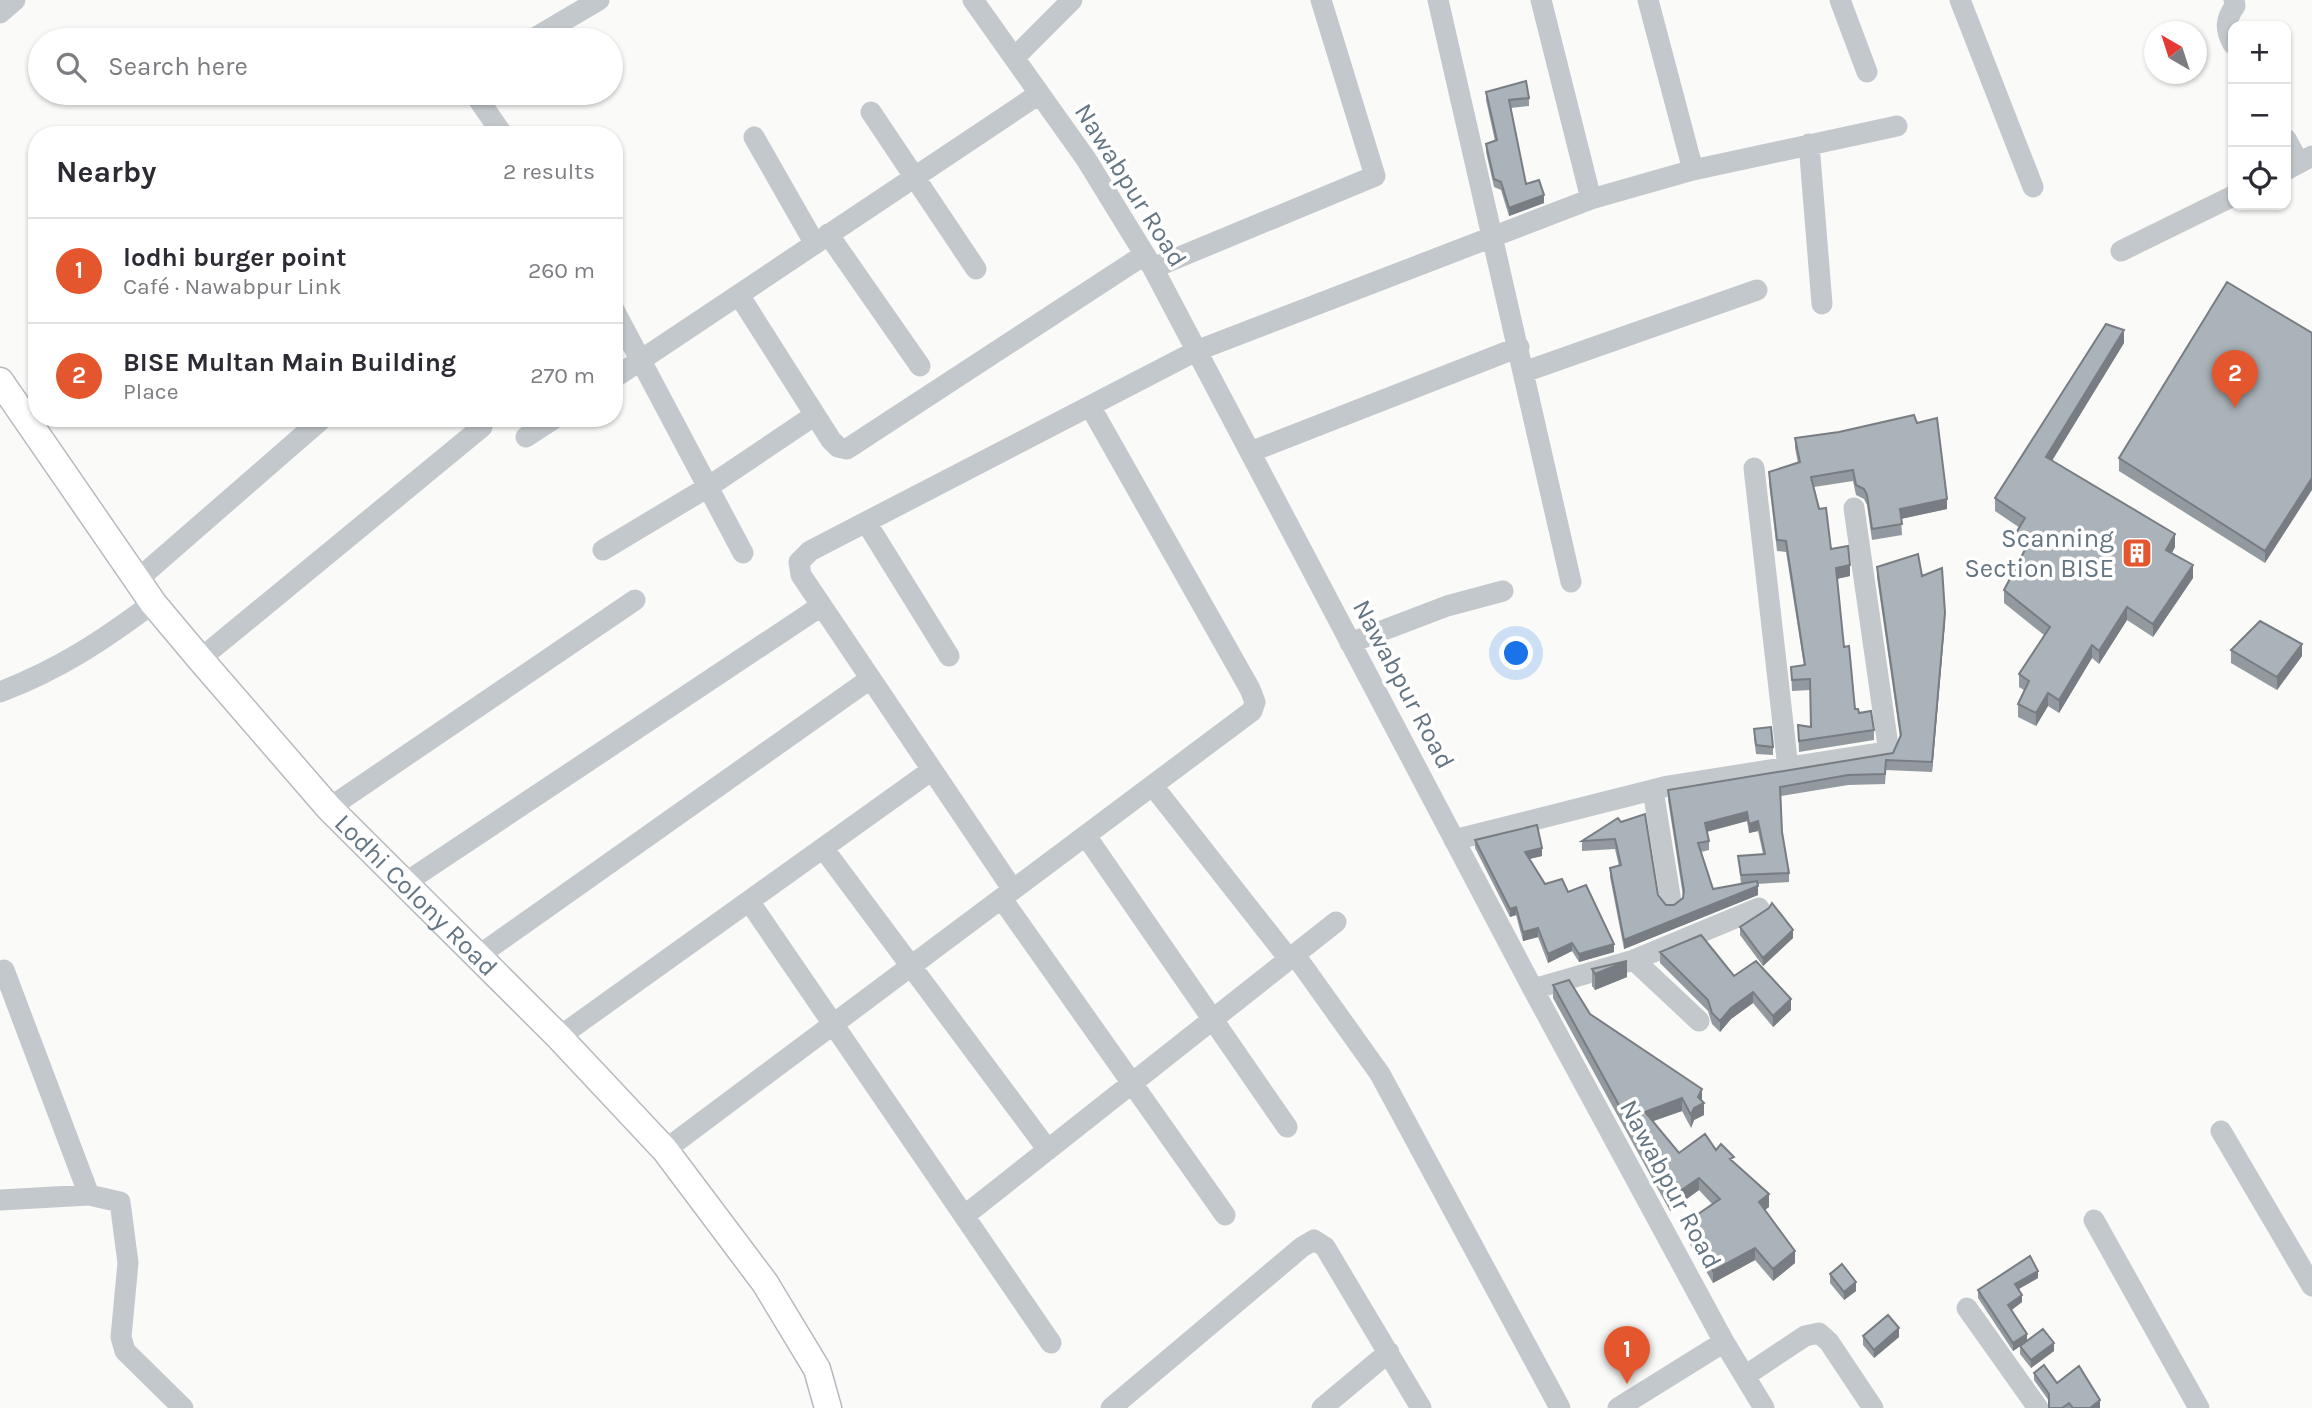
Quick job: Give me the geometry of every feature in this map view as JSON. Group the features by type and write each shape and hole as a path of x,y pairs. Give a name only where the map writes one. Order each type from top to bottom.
{"main road":[{"name":"Lodhi Colony Road","path":"0,381 28,422"},
{"name":"Lodhi Colony Road","path":"32,427 153,603 329,808 559,1037 665,1150 765,1283 817,1369 828,1408"}],"street":[{"path":"0,13 15,0"},
{"path":"551,28 599,0"},
{"name":"Nawabpur Road","path":"973,0 1086,159 1148,262 1533,989 1724,1342 1764,1408"},
{"path":"1014,58 1072,0"},
{"path":"738,295 831,440 838,447 847,449 1148,262 1375,176 1321,0"},
{"path":"1438,0 1571,582"},
{"path":"1541,0 1591,199"},
{"path":"1648,0 1693,170"},
{"path":"1840,0 1867,72"},
{"path":"1960,0 2033,187"},
{"path":"2228,35 2226,31 2229,15 2235,6 2234,0"},
{"path":"623,372 1039,94"},
{"path":"482,105 497,126"},
{"path":"872,112 976,269"},
{"path":"1225,1215 1132,1084 1007,895 932,770 801,575 799,562 810,551 1196,351 1591,199 1693,170 1897,125"},
{"path":"754,137 822,239 920,366"},
{"path":"1809,144 1822,304"},
{"path":"2290,147 2299,163"},
{"path":"2121,251 2228,198"},
{"path":"1524,372 1757,290"},
{"path":"623,327 743,553"},
{"path":"1250,452 1519,347"},
{"path":"665,1150 1252,711 1255,702 1250,689 1090,407"},
{"path":"603,550 708,487 816,415"},
{"path":"137,580 313,427"},
{"path":"200,659 482,427"},
{"path":"526,437 541,427"},
{"path":"1754,468 1788,768"},
{"path":"1454,840 1653,790 1878,755 1888,746 1854,508"},
{"path":"866,522 948,656"},
{"path":"1350,643 1447,606 1503,591"},
{"path":"329,808 635,600"},
{"path":"0,692 46,675 89,650 153,603"},
{"path":"405,883 821,606"},
{"path":"478,957 870,679"},
{"path":"559,1037 932,770"},
{"path":"1153,786 1292,957 1380,1074 1560,1408"},
{"path":"1653,790 1671,902"},
{"path":"1086,836 1287,1127"},
{"path":"823,848 1048,1150"},
{"path":"749,901 1051,1343"},
{"path":"1533,989 1634,960 1759,908"},
{"path":"964,1216 1336,922"},
{"path":"1634,960 1699,1021"},
{"path":"1,968 89,1195"},
{"path":"2221,1130 2312,1286"},
{"path":"0,1199 89,1195 120,1202 128,1263 121,1337 125,1351 183,1408"},
{"path":"2094,1220 2199,1408"},
{"path":"1111,1408 1302,1247 1314,1240 1325,1247 1421,1408"},
{"path":"1967,1308 2039,1408"},
{"path":"1745,1376 1805,1336 1818,1333 1829,1342 1874,1408"},
{"path":"1618,1408 1724,1342"},
{"path":"1322,1408 1389,1352"}],"building":[{"path":"1526,81 1529,98 1509,100 1526,184 1539,180 1544,195 1509,208 1501,182 1494,179 1486,144 1497,140 1486,92"},
{"path":"2227,282 2312,333 2312,478 2265,551 2119,458"},
{"path":"2106,324 2124,330 2046,457 2175,534 2166,550 2193,565 2153,624 2127,607 2099,651 2092,645 2059,700 2048,693 2036,713 2018,704 2029,681 2019,674 2050,627 2004,590 2029,542 2016,533 2025,518 1995,498"},
{"path":"1914,415 1917,423 1937,418 1947,499 1900,509 1902,524 1872,529 1867,495 1864,489 1856,485 1853,470 1811,477 1819,509 1826,508 1831,549 1848,546 1850,565 1836,568 1844,647 1849,646 1855,709 1858,709 1859,713 1871,711 1874,730 1799,741 1798,725 1811,727 1810,679 1792,680 1791,667 1805,665 1786,541 1777,540 1769,472 1800,462 1795,438 1839,432"},
{"path":"1918,554 1922,576 1942,568 1945,613 1932,762 1886,760 1885,774 1848,775 1780,787 1782,832 1789,873 1741,875 1738,856 1765,854 1758,821 1749,824 1747,812 1705,823 1709,841 1698,843 1713,889 1757,881 1758,886 1624,940 1610,868 1621,865 1615,839 1582,841 1618,818 1621,822 1645,814 1658,895 1666,905 1674,905 1683,898 1684,891 1668,790 1893,753 1901,735 1877,567"},
{"path":"2260,621 2302,644 2277,677 2231,650"},
{"path":"1771,727 1773,747 1756,745 1754,729"},
{"path":"1537,825 1542,848 1525,852 1545,884 1562,879 1568,892 1586,885 1614,944 1579,954 1572,943 1548,954 1538,928 1523,932 1516,907 1510,909 1475,840"},
{"path":"1772,903 1793,930 1763,958 1740,927 1769,908"},
{"path":"1701,935 1734,976 1756,961 1791,999 1773,1016 1753,992 1731,1008 1720,1021 1712,1013 1708,1000 1660,952"},
{"path":"1627,961 1595,974 1592,969"},
{"path":"1569,980 1590,1014 1702,1089 1698,1097 1704,1103 1694,1108 1691,1115 1682,1098 1645,1112 1679,1153 1705,1134 1716,1150 1721,1144 1734,1157 1730,1159 1769,1194 1759,1202 1795,1251 1773,1269 1755,1248 1713,1271 1685,1223 1720,1199 1699,1178 1670,1198 1553,985"},
{"path":"2030,1256 2038,1271 2015,1284 2022,1295 2008,1305 2027,1334 2013,1343 1978,1290"},
{"path":"1842,1264 1856,1282 1844,1292 1830,1274"},
{"path":"1888,1315 1899,1328 1874,1350 1863,1336"},
{"path":"2043,1329 2054,1343 2031,1360 2020,1346"},
{"path":"2044,1365 2057,1383 2079,1366 2100,1400 2090,1408 2073,1408 2069,1403 2062,1408 2049,1408 2049,1394 2034,1373"}],"place":[{"name":"BISE Multan Main Building","path":"2235,408"},
{"name":"Scanning Section BISE","path":"2137,553"},
{"name":"lodhi burger point","path":"1627,1384"}]}
